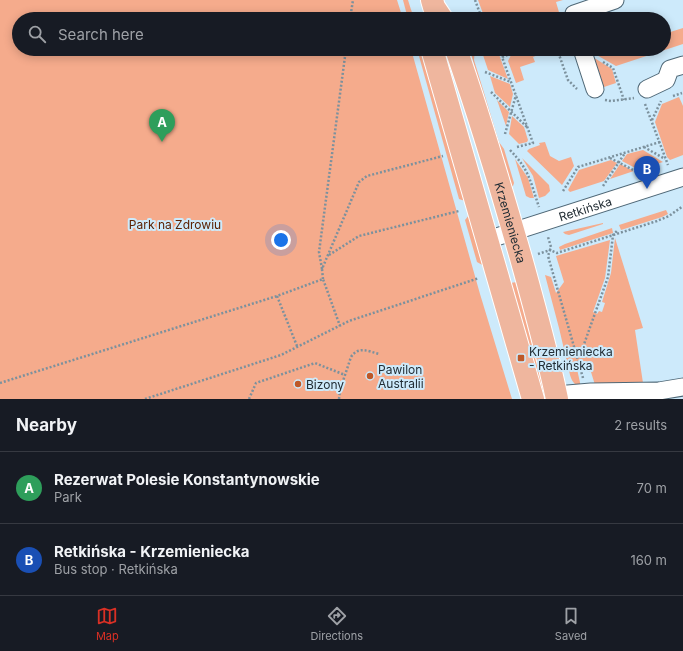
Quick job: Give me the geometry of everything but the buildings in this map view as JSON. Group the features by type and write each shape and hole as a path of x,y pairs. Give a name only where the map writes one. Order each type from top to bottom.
{"main road":[{"path":"434,56 532,399"},
{"name":"Krzemieniecka","path":"458,56 514,232 549,363 556,397"}],"street":[{"path":"586,12 615,0"},
{"path":"584,56 595,90"},
{"path":"646,96 666,80 670,69 683,64"},
{"name":"Retkińska","path":"487,240 683,177"},
{"path":"556,397 585,392 639,390 659,391 683,387"}],"path":[{"path":"351,12 353,0"},
{"path":"475,0 479,12"},
{"path":"340,326 323,279 319,252 345,56"},
{"path":"502,57 533,144 517,147"},
{"path":"485,72 512,82"},
{"path":"621,88 624,100"},
{"path":"492,92 528,129"},
{"path":"652,120 661,101 682,93 683,96"},
{"path":"505,134 516,95"},
{"path":"646,96 652,120 668,165"},
{"path":"563,191 578,168 660,142"},
{"path":"644,147 666,159"},
{"path":"603,186 625,153"},
{"path":"322,269 359,182 363,179 444,155"},
{"path":"609,157 642,174"},
{"path":"540,254 550,250 557,253 613,236 663,219 683,206"},
{"path":"328,256 359,236 459,211"},
{"path":"582,347 608,277 613,236 618,230"},
{"path":"548,238 551,247 548,256 583,379 585,392"},
{"path":"145,399 281,355 349,321 478,278"},
{"path":"0,383 277,296 323,279"},
{"path":"277,296 297,346"},
{"path":"339,399 345,375 354,353 363,350 379,354"},
{"path":"249,399 256,383 315,363 345,375"}],"green space":[{"name":"Park na Zdrowiu","path":"0,0 397,0 401,12 12,12 12,56 413,56 480,294 512,399 0,399"},
{"path":"403,0 408,0 412,12 406,12"},
{"path":"478,0 563,0 556,2 559,12 482,12"},
{"path":"683,28 683,44 671,48 671,32"},
{"path":"419,56 424,56 465,201 459,199"},
{"path":"472,56 474,56 474,60 499,142 504,149 514,183 513,186 510,187"},
{"path":"483,56 500,56 508,79 488,70"},
{"path":"510,56 536,56 533,57 535,62 520,67 524,80 516,83 508,61"},
{"path":"589,56 591,56 612,69 616,83 598,89"},
{"path":"598,56 646,56 616,66"},
{"path":"490,76 510,84 513,94 510,107 495,93"},
{"path":"679,97 683,106 683,155 670,160 667,157 655,122 662,104"},
{"path":"497,100 509,112 506,126"},
{"path":"512,116 524,127 528,140 527,142 519,144 509,134"},
{"path":"545,142 550,156 559,161 571,157 574,166 562,185 527,151 540,145 539,143"},
{"path":"643,150 663,162 639,170 622,161 627,154"},
{"path":"522,158 549,185 550,191 545,196 539,198 533,176"},
{"path":"515,159 528,178 534,198 526,196"},
{"path":"611,160 617,163 604,181 570,192 568,190 579,170"},
{"path":"620,164 634,171 610,179"},
{"path":"666,210 668,214 662,217 621,230 619,225"},
{"path":"469,215 484,266 477,262 465,220"},
{"path":"603,223 569,235 563,232"},
{"path":"612,228 613,233 560,250 559,247 565,244"},
{"path":"615,238 643,328 635,330 643,383 595,385 591,372 577,369 581,387 574,382 570,375 545,275 551,277 556,293 564,282 556,256 610,240 605,278 593,312 597,314 599,311 602,312 605,303 602,302 611,273"},
{"path":"517,282 546,399 542,399 510,283"}],"place":[{"name":"Rezerwat Polesie Konstantynowskie","path":"162,142"},
{"name":"Retkińska - Krzemieniecka","path":"647,189"},
{"name":"Krzemieniecka - Retkińska","path":"521,358"},
{"name":"Pawilon Australii","path":"370,376"},
{"name":"Bizony","path":"298,384"}]}
